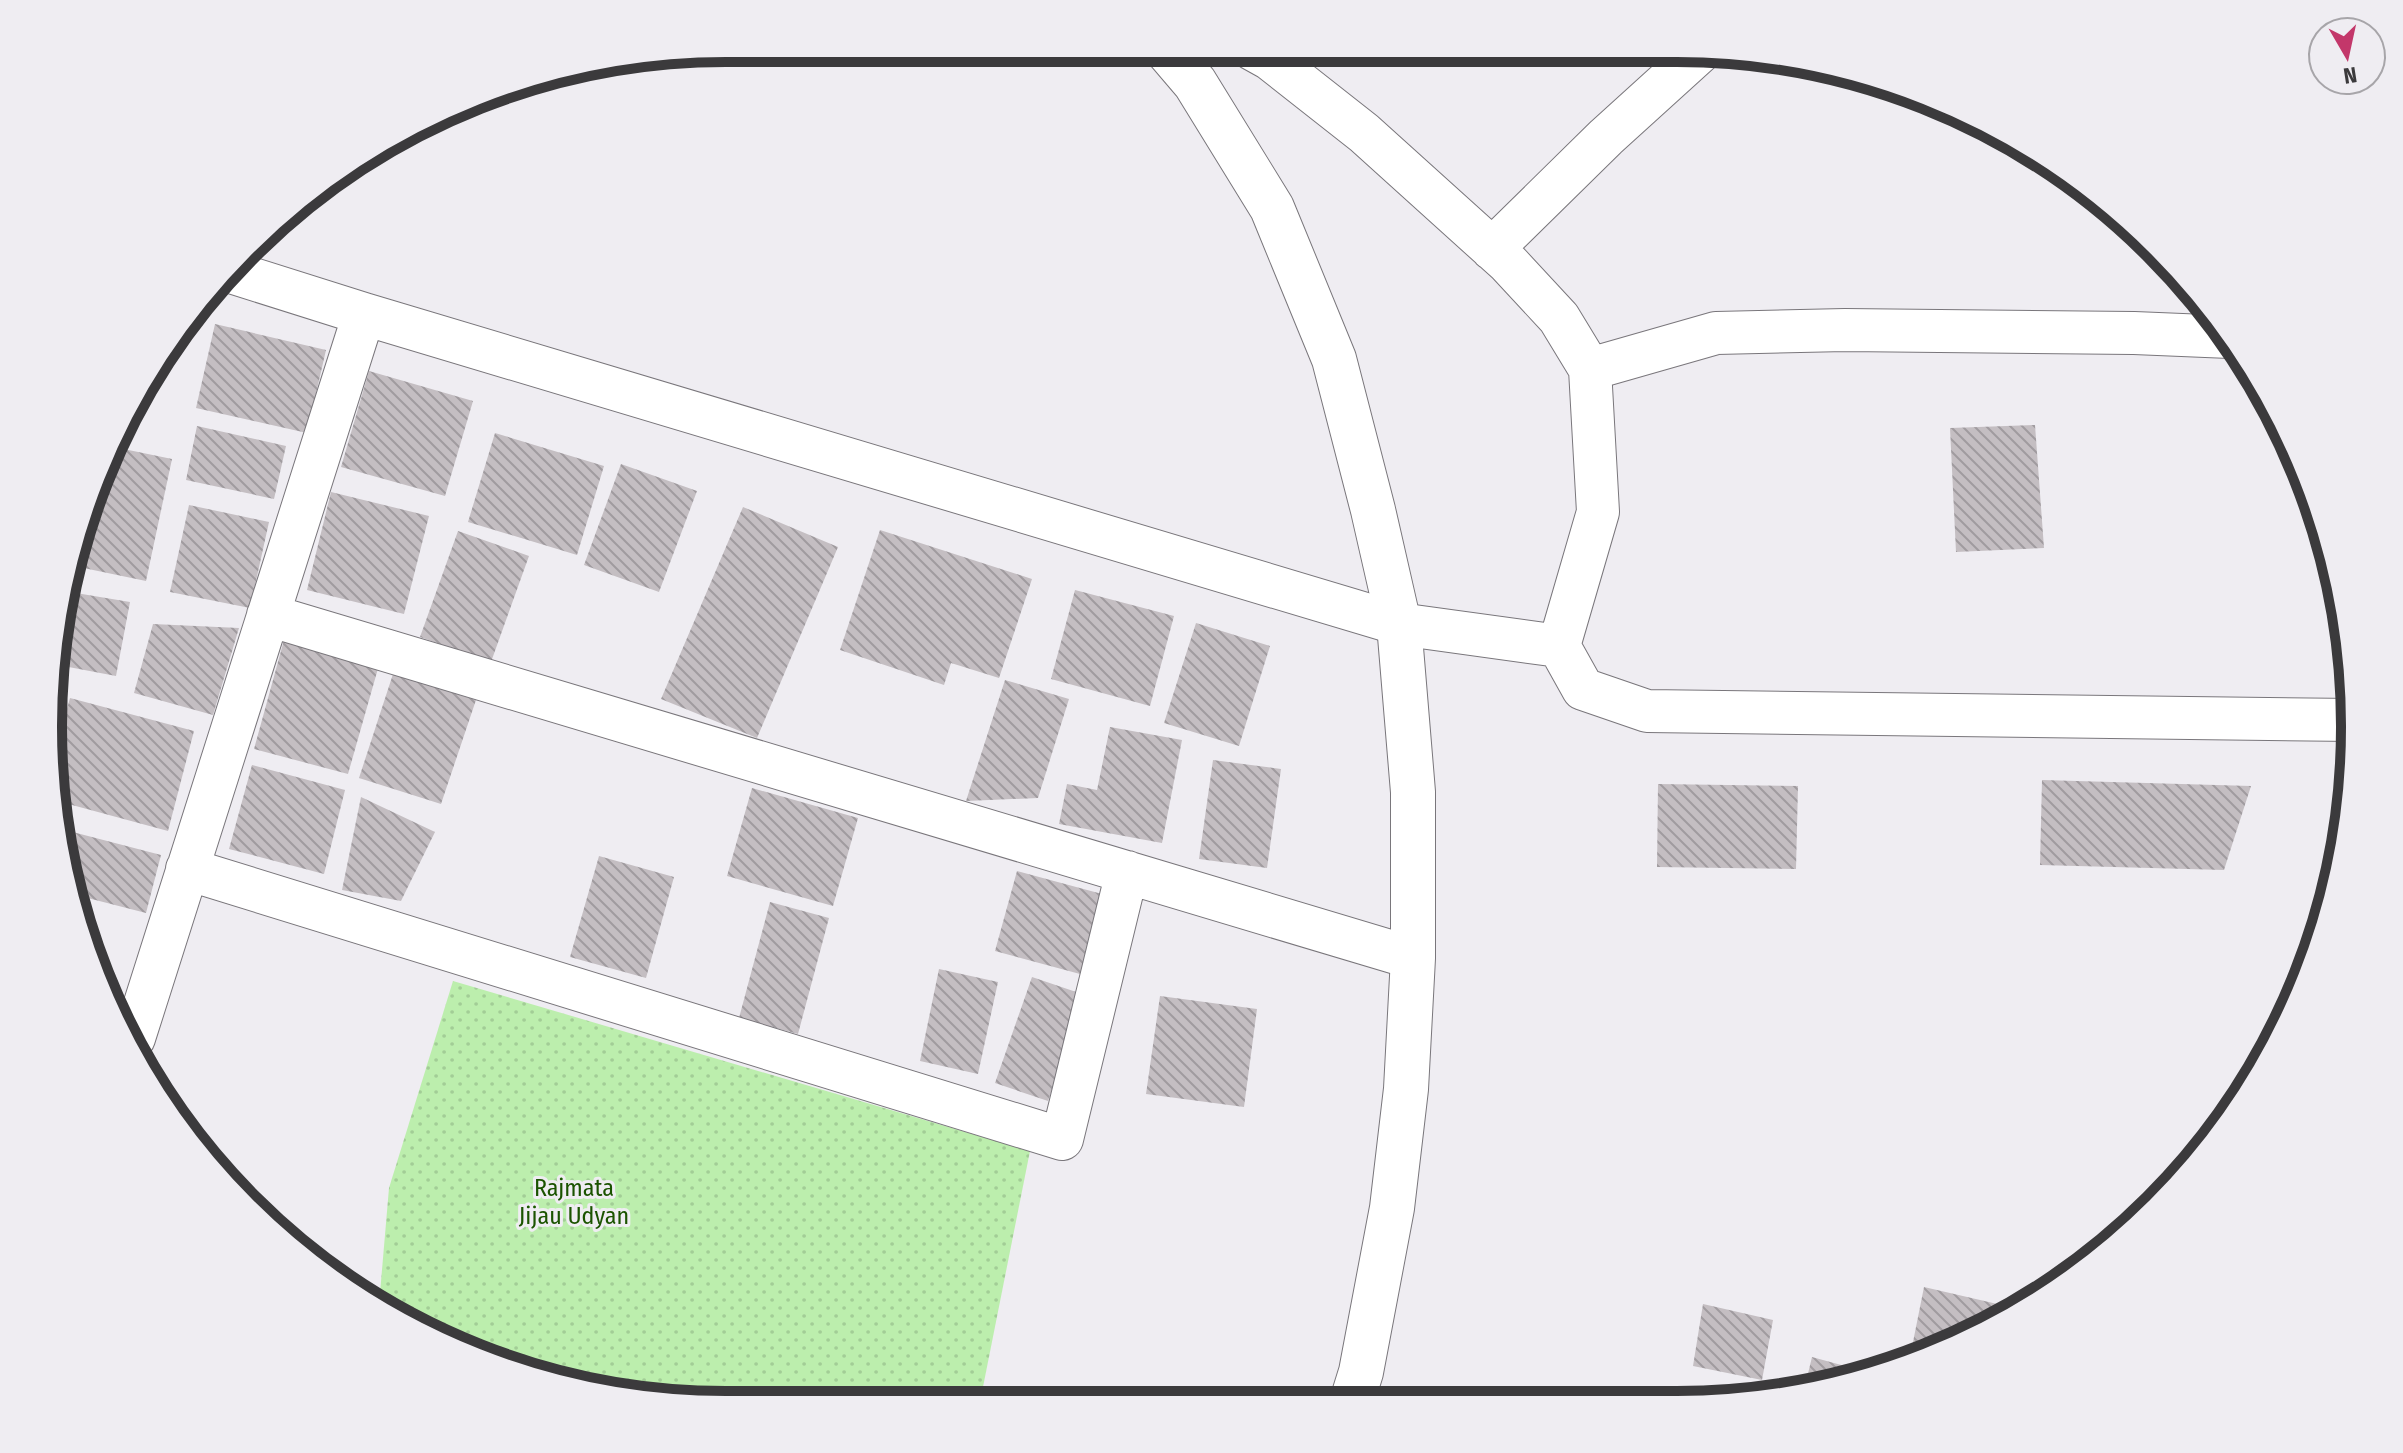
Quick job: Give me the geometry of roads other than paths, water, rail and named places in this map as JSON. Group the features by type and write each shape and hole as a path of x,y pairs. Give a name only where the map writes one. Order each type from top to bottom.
{"highway":[{"path":"1184,62 1272,208 1334,359 1399,624 1413,792 1413,958 1406,1089 1392,1208 1355,1391"}],"street":[{"path":"1274,62 1364,133 1492,249 1559,318 1590,369 1598,512 1559,646 1583,689 1647,711 2341,720"},
{"path":"1492,249 1606,137 1688,62"},
{"path":"240,275 1399,624 1559,646"},
{"path":"136,1030 364,314"},
{"path":"1590,369 1716,333 1845,330 2214,336"},
{"path":"268,615 1413,958"},
{"path":"187,869 1062,1139 1127,872"}],"park label":[{"name":"Rajmata Jijau Udyan","path":"574,1202"}]}
